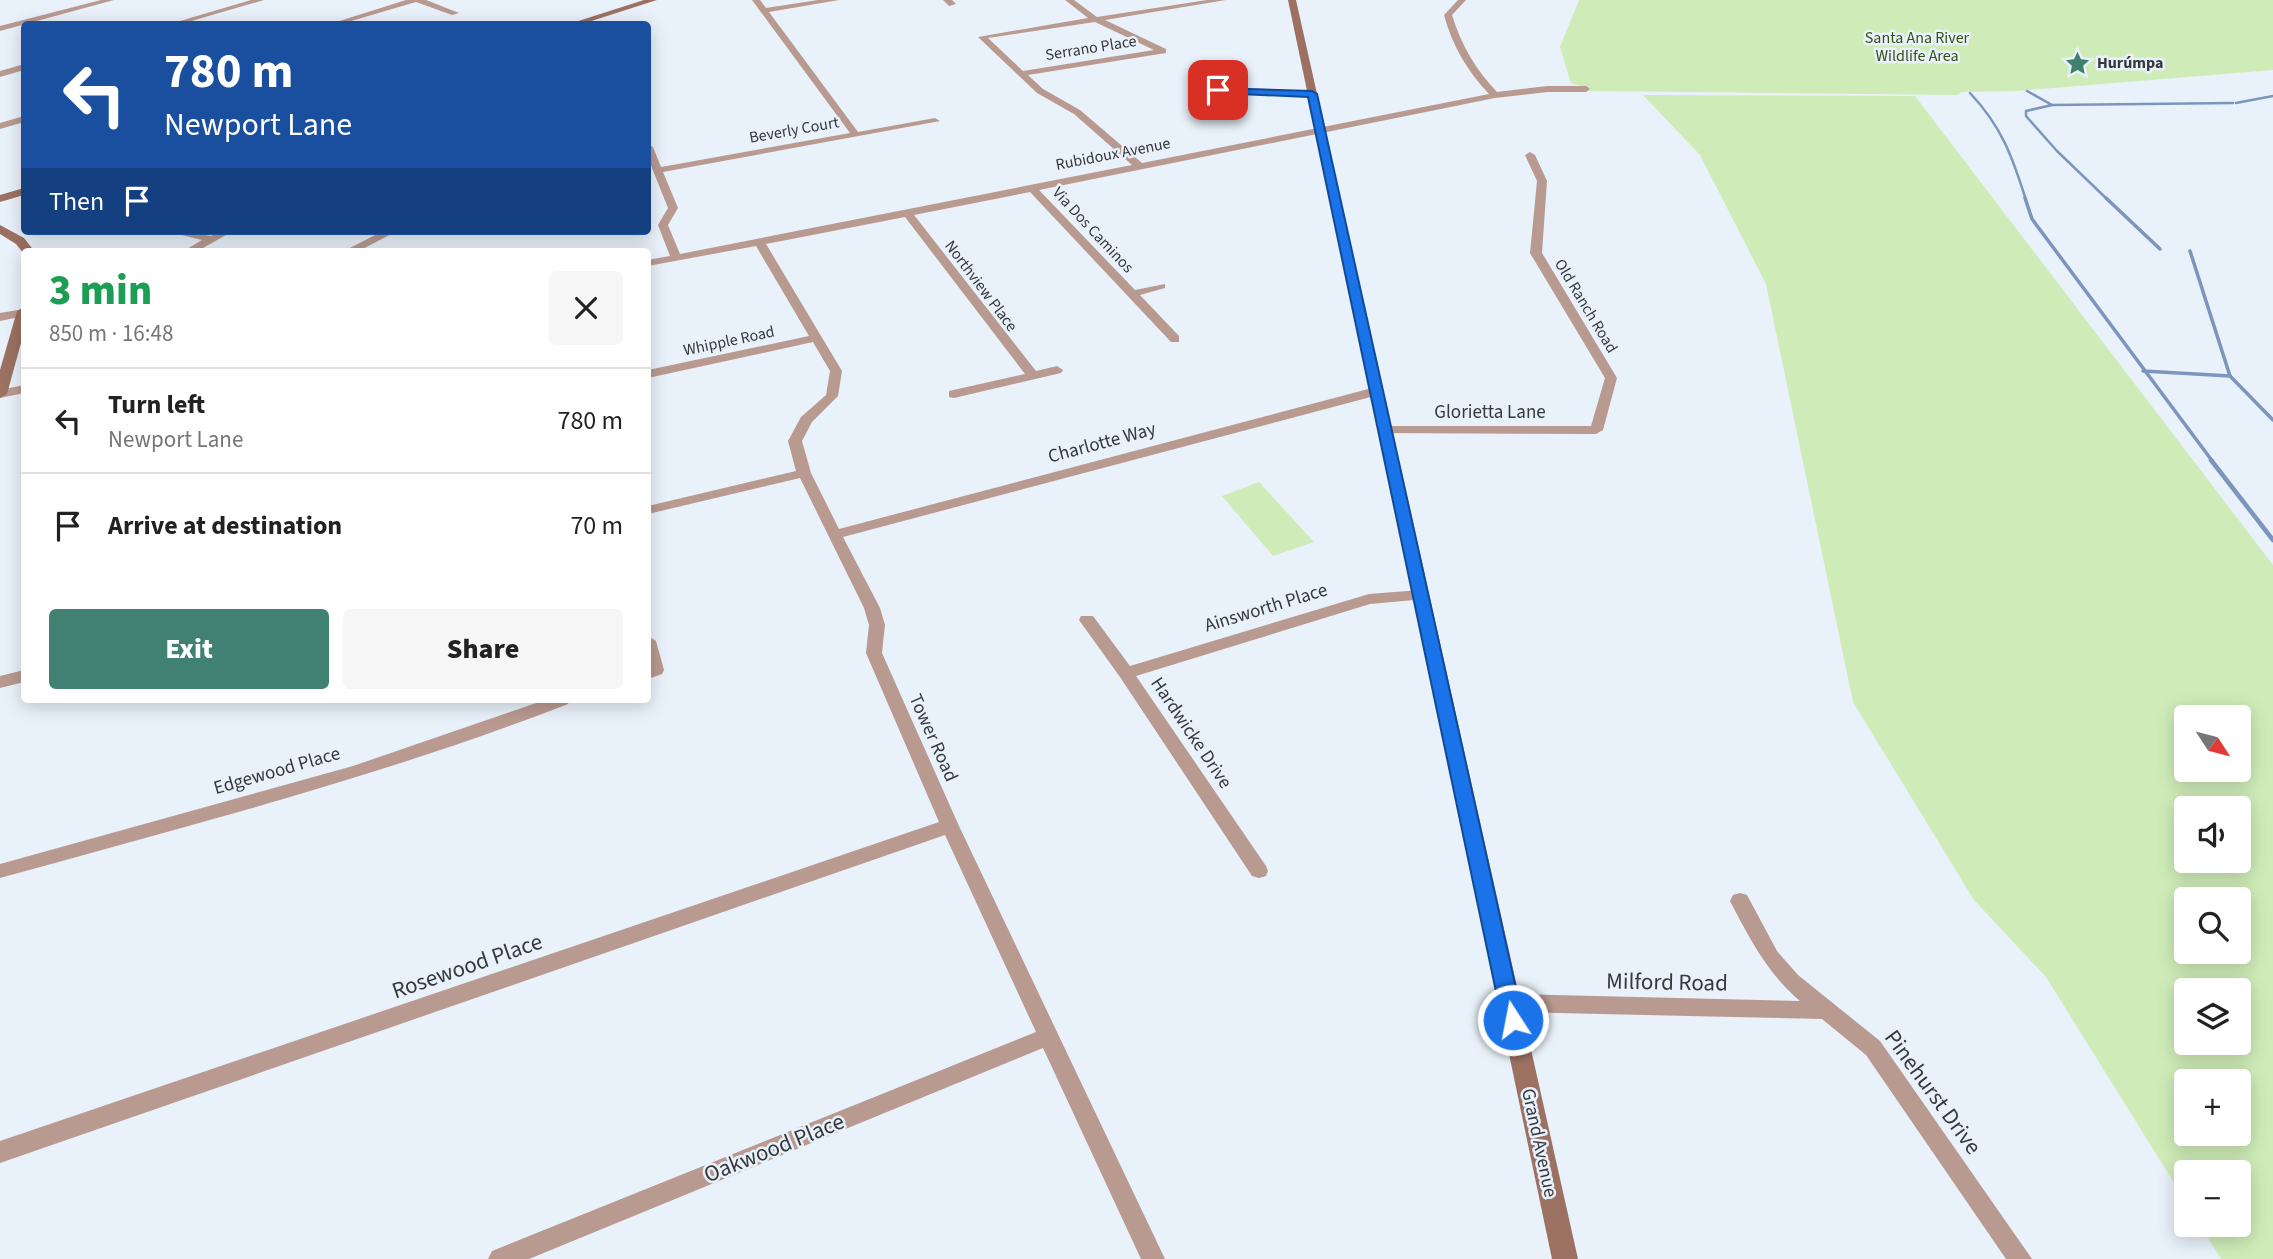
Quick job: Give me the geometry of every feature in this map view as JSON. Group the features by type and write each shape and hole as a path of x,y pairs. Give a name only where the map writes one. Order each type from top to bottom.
{"street":[{"path":"30,21 110,0"},
{"path":"185,21 260,0"},
{"path":"344,21 416,0 455,13"},
{"path":"584,21 653,0"},
{"path":"756,0 856,135"},
{"path":"765,10 835,0"},
{"path":"1069,0 1093,18"},
{"path":"1139,166 1077,112 1040,91 1024,73 982,37 1222,0"},
{"name":"Grand Avenue","path":"1292,0 1564,1259"},
{"path":"1462,0 1448,15 1451,26 1474,73 1495,95"},
{"path":"1186,5 1197,12"},
{"name":"Serrano Place","path":"1024,73 1163,51 1093,18"},
{"path":"0,29 21,23"},
{"path":"0,74 21,68"},
{"name":"Rubidoux Avenue","path":"651,262 760,243 1495,95 1547,89 1586,89"},
{"path":"1218,90 1312,94"},
{"path":"0,126 21,120"},
{"name":"Beverly Court","path":"651,179 660,174 936,121"},
{"path":"651,154 673,208 663,225 676,258"},
{"name":"Old Ranch Road","path":"1530,155 1542,181 1536,253 1611,378 1606,402 1595,430"},
{"name":"Via Dos Caminos","path":"1032,188 1175,339"},
{"path":"0,199 21,192"},
{"name":"Northview Place","path":"907,213 1032,376"},
{"path":"0,229 20,241 26,248"},
{"path":"195,235 211,239"},
{"path":"195,248 220,235"},
{"path":"356,248 384,235"},
{"name":"Tower Road","path":"760,243 836,371 832,396 806,420 794,441 804,473 872,608 877,625 874,653 950,826 1153,1259"},
{"name":"Via Dos Caminos","path":"1132,294 1161,286"},
{"path":"0,317 21,313"},
{"path":"21,322 0,394 21,390"},
{"name":"Whipple Road","path":"651,373 817,338"},
{"path":"954,394 1057,370"},
{"name":"Charlotte Way","path":"837,534 1377,391"},
{"name":"Glorietta Lane","path":"1385,430 1595,430"},
{"path":"651,509 804,473"},
{"name":"Ainsworth Place","path":"1126,673 1368,599 1420,596"},
{"name":"Hardwicke Drive","path":"1087,620 1126,673 1259,871"},
{"path":"651,651 656,670 651,672"},
{"path":"0,682 21,677"},
{"name":"Edgewood Place","path":"0,871 416,754 555,703"},
{"name":"Rosewood Place","path":"0,1152 950,826"},
{"name":"Pinehurst Drive","path":"1740,901 1770,957 1791,981 1823,1010 1873,1048 2020,1259"},
{"name":"Milford Road","path":"1510,1003 1823,1010"},
{"name":"Oakwood Place","path":"500,1259 1049,1036"}],"green space":[{"name":"Santa Ana River Wildlife Area","path":"1579,0 2273,0 2273,70 2016,91 1961,92 1958,95 1589,91 1571,83 1560,47"},
{"path":"1643,95 1915,96 2273,565 2273,1259 2221,1259 2207,1237 2251,1237 2251,1160 2174,1160 2174,1183 2046,977 1974,900 1853,702 1766,284 1700,155"},
{"path":"1259,482 1314,542 1273,556 1222,496"}],"waterway":[{"path":"2027,91 2052,105"},
{"path":"1970,93 2005,143 2026,200"},
{"path":"2236,103 2273,96"},
{"path":"2052,105 2233,103"},
{"path":"2052,105 2026,111 2026,116 2057,151 2108,200"},
{"path":"2025,198 2032,219 2145,371"},
{"path":"2106,198 2160,249"},
{"path":"2190,251 2230,376"},
{"path":"2145,371 2230,376"},
{"path":"2145,371 2213,462"},
{"path":"2230,376 2273,420"},
{"path":"2211,460 2273,540"}],"place":[{"name":"Hurúmpa","path":"2077,63"}],"route":[{"path":"1218,90 1261,94 1312,94 1513,1020"}]}
